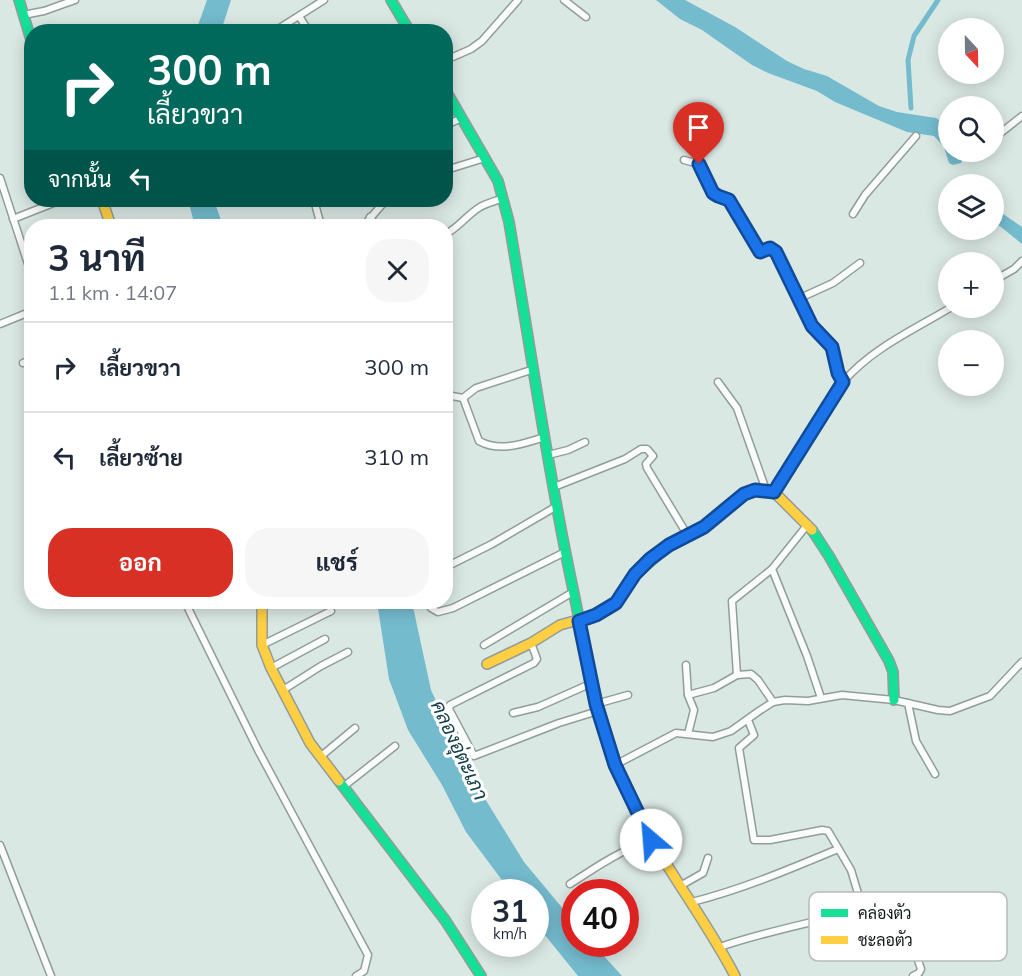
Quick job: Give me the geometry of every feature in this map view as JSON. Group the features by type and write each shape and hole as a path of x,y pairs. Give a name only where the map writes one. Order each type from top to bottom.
{"street":[{"path":"19,0 26,24"},
{"path":"23,15 44,11 75,0"},
{"path":"286,24 324,0"},
{"path":"392,0 404,24"},
{"path":"453,57 482,41 518,0"},
{"path":"564,0 586,17"},
{"path":"299,16 304,24"},
{"path":"453,105 498,181 503,198 565,552 597,707 615,765 651,840 720,947 735,976"},
{"path":"1004,130 1022,116"},
{"path":"453,122 462,118"},
{"path":"853,214 864,195 916,136"},
{"path":"453,168 485,158"},
{"path":"684,160 699,164 713,193 729,200 760,252 770,248 774,250 812,326 832,347 838,373 843,382"},
{"path":"0,178 24,252"},
{"path":"453,230 481,206 503,198"},
{"path":"13,219 43,207"},
{"path":"370,217 379,207"},
{"path":"1004,275 1022,261"},
{"path":"798,299 833,283 860,263"},
{"path":"0,324 24,314"},
{"path":"770,491 843,382 855,368 875,352 938,315"},
{"path":"453,396 463,398 476,388 534,369"},
{"path":"718,382 737,408 770,491 808,524 890,662 893,672 894,700"},
{"path":"463,398 479,441 483,444 507,447 545,437"},
{"path":"548,455 585,442"},
{"path":"554,487 625,459 641,449 647,449 653,456 646,464 647,468 688,536"},
{"path":"487,664 560,626 596,615 616,603 635,574 669,545 711,521 744,494 755,490 770,491"},
{"path":"453,564 492,544 557,506"},
{"path":"737,675 732,601 772,569 808,524"},
{"path":"453,608 565,552"},
{"path":"772,569 807,656 821,698"},
{"path":"484,645 573,592"},
{"path":"188,609 258,750 368,955 364,971 356,976"},
{"path":"262,609 262,645 271,668 310,743 451,929 481,976"},
{"path":"433,609 438,612 449,609"},
{"path":"262,645 332,611"},
{"path":"271,668 325,639"},
{"path":"531,643 537,658 534,663 450,705 449,709 474,756 628,695"},
{"path":"283,690 348,652"},
{"path":"615,765 676,733 713,737 731,731 773,702 785,700 808,701 842,695 894,700 950,711 990,696 1022,662"},
{"path":"686,665 688,695 694,710 688,734"},
{"path":"688,695 718,686 737,675 751,674 773,702"},
{"path":"513,713 538,707 592,683"},
{"path":"908,703 916,741 934,774"},
{"path":"748,720 754,735 739,748 754,840 770,840 822,830 828,831 851,870 858,892"},
{"path":"320,758 356,728"},
{"path":"343,787 395,746"},
{"path":"578,879 616,855 651,840"},
{"path":"0,845 51,976"},
{"path":"692,902 773,877 838,849"},
{"path":"680,885 703,873 708,858"},
{"path":"720,947 809,922"},
{"path":"913,976 921,969 918,961"}],"water":[{"path":"207,0 231,0 223,24 198,24"},
{"path":"656,0 685,0 735,27 787,61 827,76 879,106 897,112 936,118 938,119 938,140 934,136 907,132 835,102 817,91 768,73 752,65 702,30 680,19"},
{"path":"949,162 962,162 953,165"},
{"path":"190,207 216,207 221,219 193,219"},
{"path":"1004,215 1022,227 1022,244 1004,229"},
{"path":"378,609 414,609 431,690 469,773 524,862 538,879 501,879 466,832 442,785 408,730 389,679"},
{"path":"549,892 561,906 561,955 549,940"},
{"path":"563,957 605,957 622,976 578,976"}],"waterway":[{"path":"911,108 908,60 914,36 938,0"}],"traffic: fast":[{"path":"19,0 26,24"},
{"path":"391,0 405,24"},
{"path":"453,103 498,181 509,222 548,455 584,646 610,746 629,795"},
{"path":"812,530 889,661 893,672 894,700"},
{"path":"339,781 445,920 481,976"}],"traffic: slow":[{"path":"104,207 109,219"},
{"path":"487,664 531,643 560,625 596,615 616,603 635,575 669,545 704,527 744,494 755,490 774,492 812,530"},
{"path":"262,609 262,645 271,668 310,743 339,781"},
{"path":"629,795 653,842 735,976"}],"route":[{"path":"651,840 615,765 596,704 579,621 596,615 616,603 635,574 650,559 669,545 704,527 744,494 755,490 774,492 843,382 838,373 832,347 812,326 776,252 770,248 760,252 734,206 726,198 713,193 699,164"}],"water label":[{"name":"คลองอุ่ตะเภา","path":"460,750"}]}
